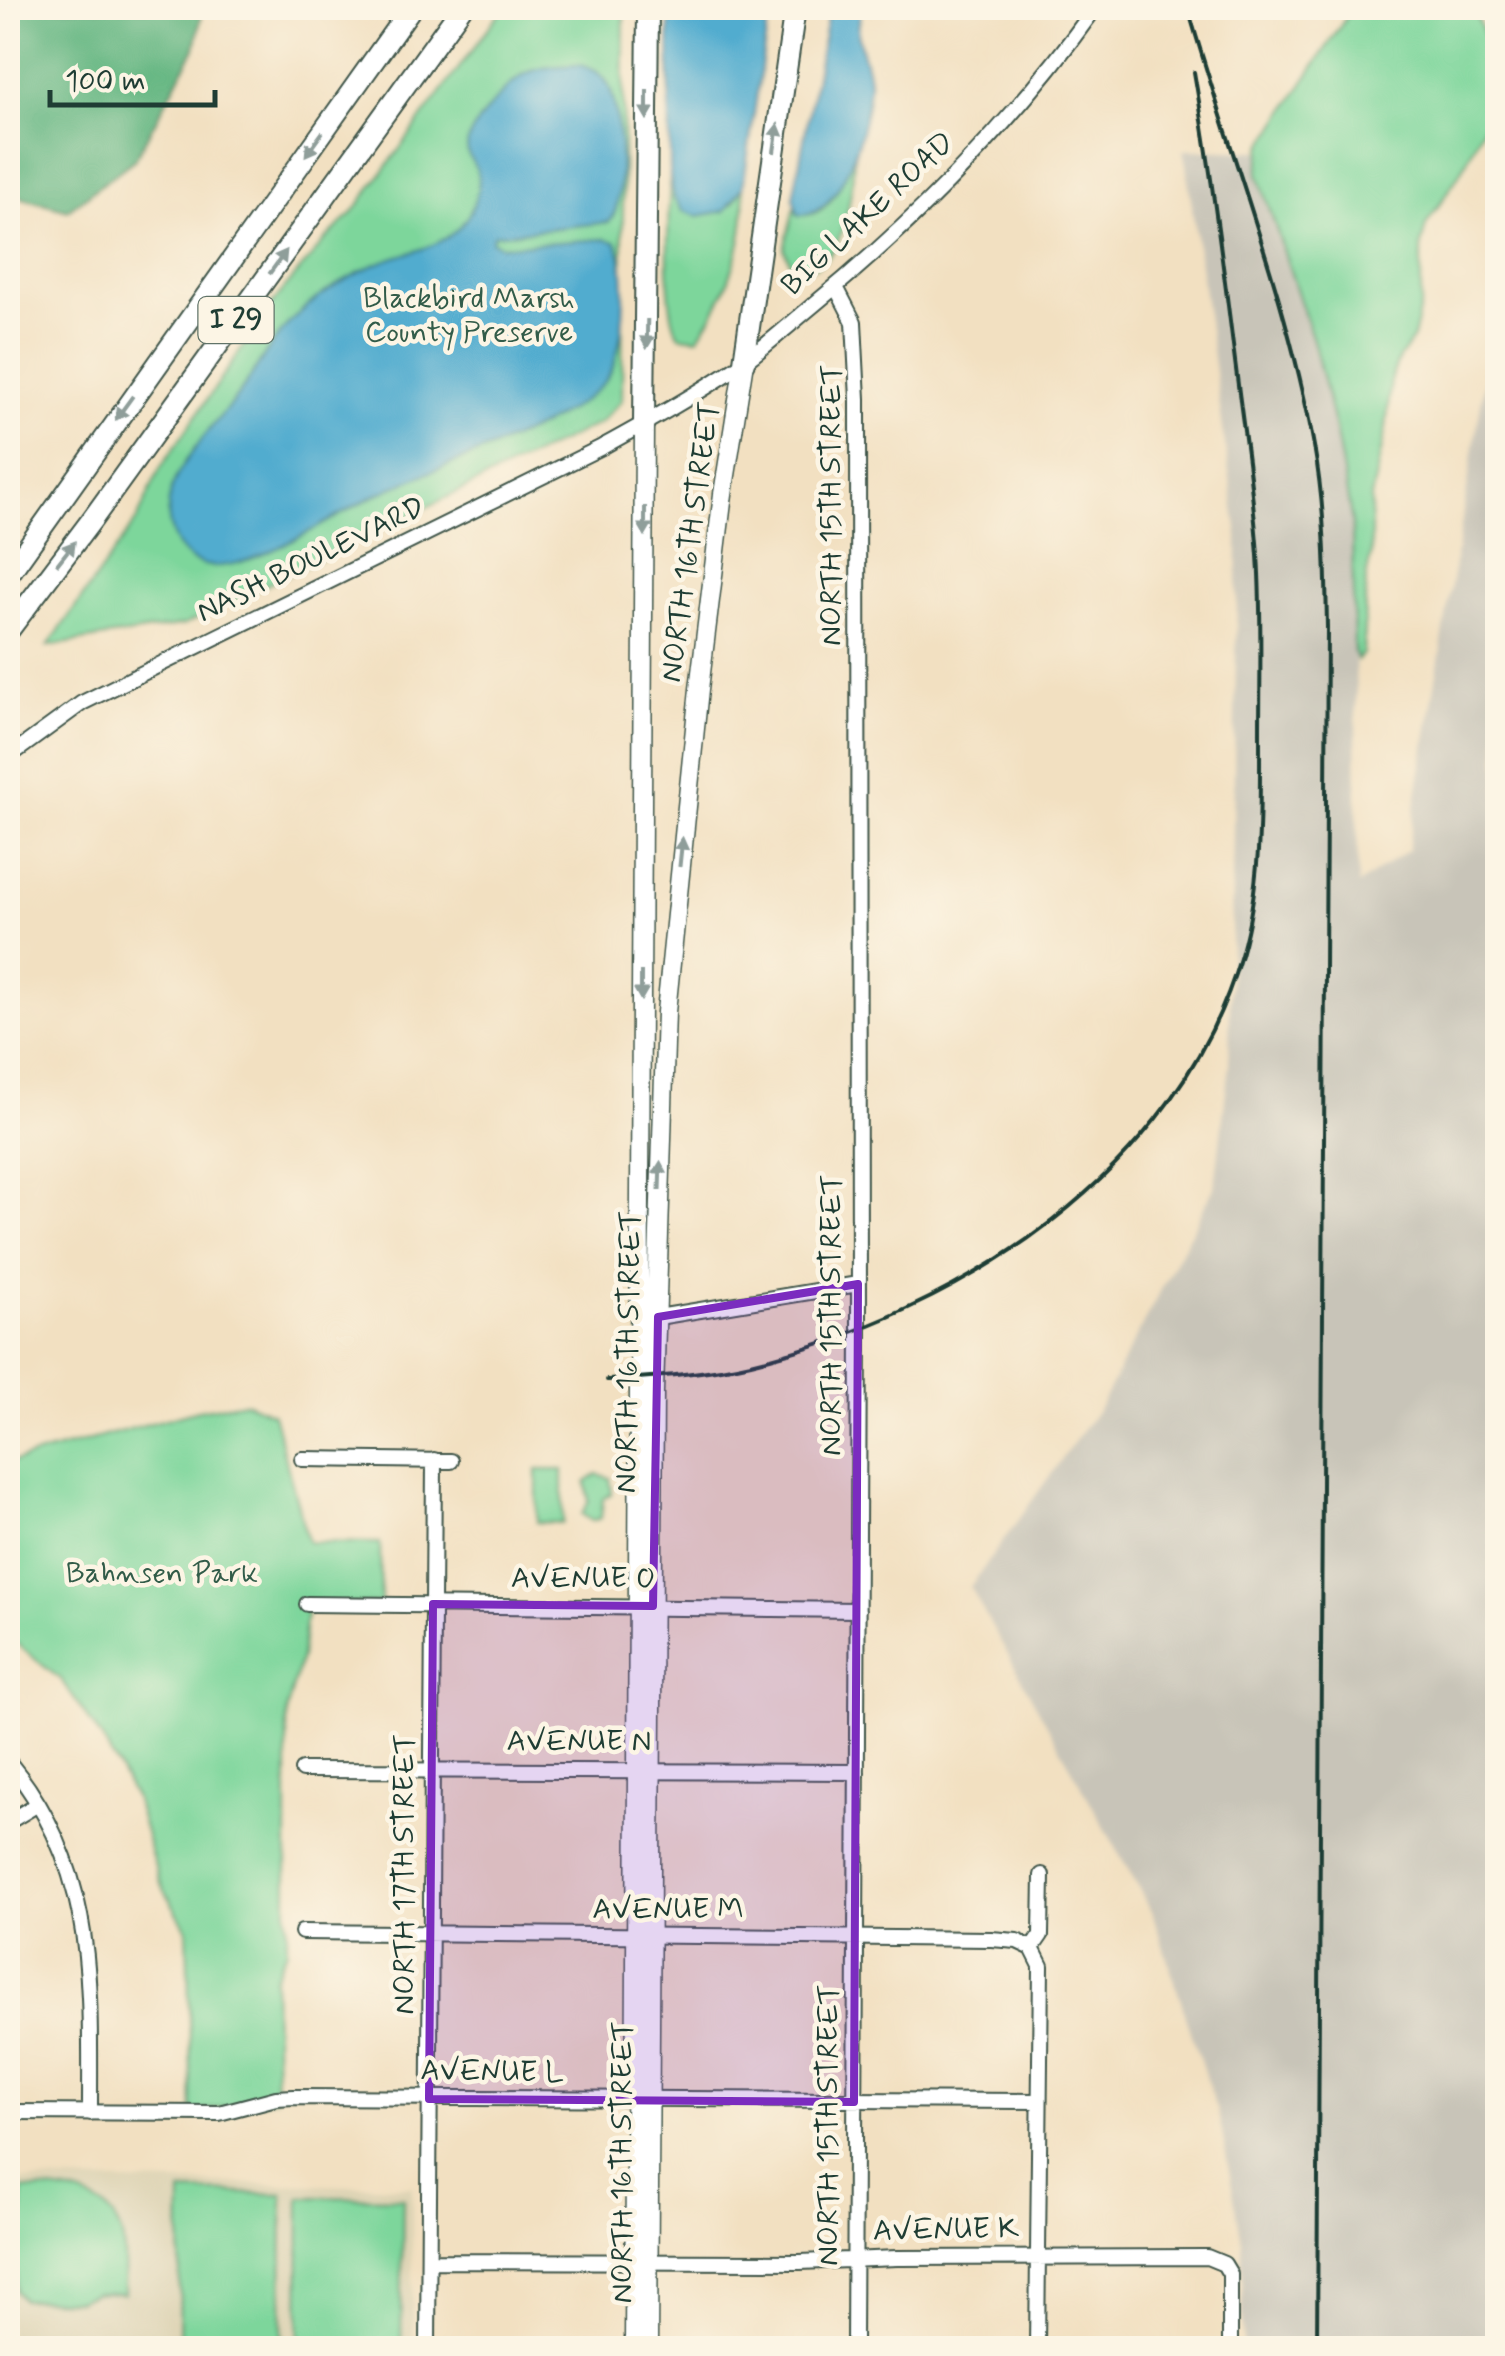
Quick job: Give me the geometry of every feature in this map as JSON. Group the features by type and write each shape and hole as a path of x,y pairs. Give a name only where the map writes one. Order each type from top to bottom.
{"highway":[{"name":"I 29","path":"8,575 411,8"},
{"name":"I 29","path":"8,631 461,8"},
{"path":"644,423 648,8"},
{"path":"744,362 795,8"}],"main road":[{"name":"NORTH 16TH STREET","path":"646,1606 666,1012 722,494 744,362"},
{"name":"NORTH 16TH STREET","path":"644,423 646,1606 642,2262 648,2348"},
{"name":"NORTH 16TH STREET","path":"634,2348 642,2262"}],"street":[{"name":"BIG LAKE ROAD","path":"644,423 744,362 836,287 960,170 1095,8"},
{"name":"NORTH 15TH STREET","path":"836,287 852,313 858,352 854,2348"},
{"name":"NASH BOULEVARD","path":"8,756 82,703 644,423"},
{"path":"658,1316 858,1284"},
{"path":"302,1459 451,1461"},
{"name":"NORTH 17TH STREET","path":"428,2348 434,1460"},
{"name":"AVENUE O","path":"307,1604 858,1610"},
{"path":"8,1761 38,1804 61,1850 84,1927 90,1988 90,2112"},
{"name":"AVENUE N","path":"302,1770 856,1772"},
{"path":"8,1822 38,1804"},
{"path":"1037,2348 1041,1966 1032,1948 1041,1934 1042,1875"},
{"name":"AVENUE M","path":"302,1932 991,1939 1017,1941 1032,1948"},
{"name":"AVENUE L","path":"8,2112 219,2113 294,2097 1037,2101"},
{"name":"AVENUE K","path":"429,2261 1207,2257 1224,2264 1231,2284 1230,2348"}],"highlighted area":[{"path":"858,1284 854,2102 429,2099 433,1604 653,1606 658,1317"}],"shaded area":[{"path":"1184,150 1268,151 1353,458 1358,885 1408,850 1497,322 1497,2348 1243,2348 1242,2241 1220,2121 1152,1912 970,1587 1100,1406 1215,1186 1229,1065 1238,537"},
{"path":"8,2180 412,2187 413,2348 8,2348"},
{"path":"1124,2343 1224,2346 1224,2348 1124,2348"}],"green space":[{"path":"8,8 203,8 195,48 135,159 68,210 8,194"},
{"name":"Blackbird Marsh County Preserve","path":"503,8 624,8 622,400 600,423 184,625 48,646 137,520 159,470 275,300 352,214"},
{"path":"1352,8 1473,8 1496,65 1497,97 1464,167 1426,225 1421,245 1421,303 1413,338 1391,379 1386,428 1371,498 1371,554 1366,578 1363,653 1358,660 1354,652 1352,523 1335,428 1313,340 1258,174 1262,147"},
{"path":"854,155 848,210 834,248 823,262 809,268 791,265 784,249 794,208 798,215 810,214 827,204"},
{"path":"670,177 674,198 683,211 733,203 743,187 743,226 734,266 718,305 698,338 680,336 674,325 668,261"},
{"name":"Bahnsen Park","path":"245,1402 273,1414 308,1542 380,1543 381,1604 307,1604 301,1657 287,1709 287,1950 274,1977 276,2098 192,2113 187,1930 159,1880 135,1799 101,1737 61,1680 8,1637 8,1463 198,1410"},
{"path":"537,1470 563,1470 563,1523 537,1522"},
{"path":"597,1474 610,1478 612,1493 603,1499 601,1518 592,1521 582,1514 589,1501 586,1482"},
{"path":"22,2189 67,2192 96,2202 107,2211 122,2237 124,2294 95,2293 78,2300 23,2300 16,2291 16,2238 23,2220"},
{"path":"181,2192 283,2194 282,2348 179,2348"},
{"path":"300,2197 403,2198 401,2348 299,2348"}],"water":[{"path":"669,8 770,8 743,187 725,211 697,216 683,211 674,198 670,177"},
{"path":"829,8 861,8 858,34 869,77 868,99 858,142 840,184 814,212 798,215 793,197"},
{"name":"Blackbird Marsh County Preserve","path":"579,65 594,70 606,81 611,93 620,153 615,212 609,222 493,235 492,242 502,246 604,239 616,242 623,272 623,313 617,353 605,381 561,415 531,431 376,495 272,551 229,565 211,566 188,557 174,539 171,527 169,503 173,484 278,336 309,304 347,279 454,233 476,198 478,175 467,145 484,114 511,84 527,73"}],"railway":[{"path":"1188,8 1289,335 1314,446 1324,536 1327,627 1317,2348"},
{"path":"607,1380 733,1367 830,1340 907,1309 982,1269 1052,1221 1114,1166 1168,1103 1211,1032 1241,955 1253,900 1260,789 1260,600 1249,470 1194,72"}]}
